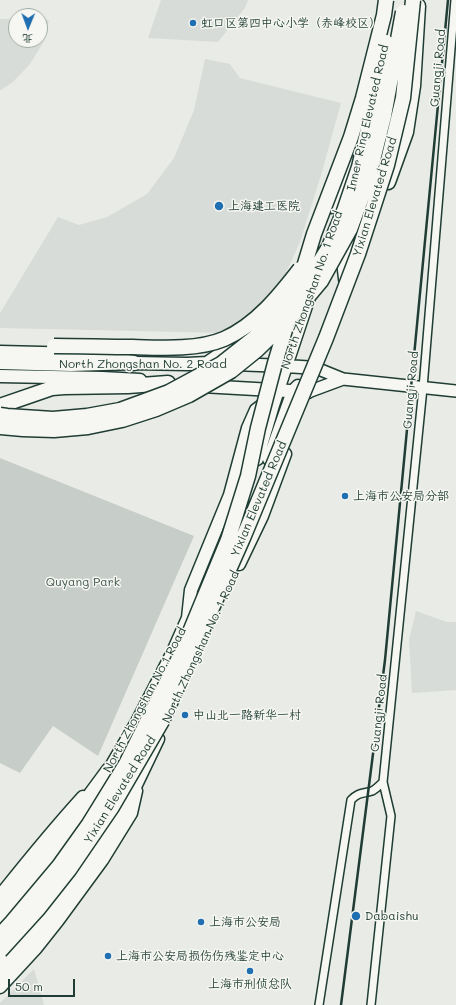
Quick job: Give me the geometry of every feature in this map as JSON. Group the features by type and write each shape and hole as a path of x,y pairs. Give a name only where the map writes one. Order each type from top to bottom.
{"highway":[{"name":"Yixian Elevated Road","path":"0,934 59,866 89,824 126,764 180,656 228,540 248,476 258,428 275,363 314,234 351,137 363,98 384,15 386,0"},
{"name":"Inner Ring Elevated Road","path":"0,415 53,419 87,416 120,410 169,392 221,364 254,338 278,316 306,284 329,247 344,211 380,79 392,0"},
{"name":"Inner Ring Elevated Road","path":"0,427 54,430 88,427 122,420 156,409 189,395 231,371 257,350 290,318 321,281 350,229 368,180 384,116 404,0"},
{"name":"Yixian Elevated Road","path":"0,951 39,908 69,870 112,807 162,721 243,538 326,338 358,254 387,166 403,98 414,0"},
{"path":"347,297 406,132 413,86 419,0"},
{"path":"0,344 164,348 203,345 224,339 245,327 259,315 285,288 314,250 333,216 356,165"},
{"path":"0,353 82,355 134,363"},
{"path":"0,406 52,388 135,386 168,383"},
{"path":"3,902 16,892 108,770"},
{"path":"0,974 46,922 101,850 136,785"}],"main road":[{"name":"North Zhongshan No. 1 Road","path":"188,618 197,606 240,517 278,391 326,244 356,165 372,72 381,0"},
{"name":"North Zhongshan No. 1 Road","path":"0,962 62,889 136,785 172,711 262,516 316,368 347,297 343,262 357,230 396,120 412,31 414,0"},
{"path":"207,363 259,327 295,290 308,269 337,194 356,165"},
{"name":"North Zhongshan No. 2 Road","path":"0,363 71,365 207,363 316,368"},
{"path":"242,557 266,467 293,391 316,368 344,379 456,391"},
{"name":"North Zhongshan No. 2 Road","path":"0,376 146,380 168,383 293,391 307,395"},
{"path":"281,426 307,395 344,379"},
{"name":"North Zhongshan No.1 Road","path":"0,926 28,889 62,851 87,813 108,770 137,722 172,654 188,618 192,590 230,495 248,428 256,410 278,391"},
{"path":"0,987 35,949 102,860 132,813 136,785"}],"street":[{"name":"Guangji Road","path":"371,1005 391,816 383,782 423,388 455,0"},
{"path":"319,1005 351,800 356,795 377,788 383,782"}],"shaded area":[{"name":"虹口区第四中心小学（赤峰校区）","path":"161,0 248,0 245,8 218,42 148,38"},
{"path":"0,19 8,19 8,48 40,48 30,64 13,82 0,90"},
{"name":"上海建工医院","path":"205,59 230,64 240,78 341,103 322,172 300,242 285,275 270,299 251,318 224,333 0,328 0,313 58,217 79,225 107,217 147,194 174,158 194,110"},
{"path":"416,611 447,622 456,622 456,690 412,693 409,640"},
{"path":"34,969 44,1005 0,1005 0,1003"}],"green space":[{"name":"Quyang Park","path":"0,458 194,536 98,756 53,726 20,773 0,763"}],"railway":[{"path":"341,1005 385,660 448,0"}],"place":[{"name":"虹口区第四中心小学（赤峰校区）","path":"193,23"},
{"name":"上海建工医院","path":"219,206"},
{"name":"上海市公安局分部","path":"345,496"},
{"name":"中山北一路新华一村","path":"185,715"},
{"name":"Dabaishu","path":"356,916"},
{"name":"上海市公安局","path":"201,922"},
{"name":"上海市公安局损伤伤残鉴定中心","path":"108,956"},
{"name":"上海市刑侦总队","path":"250,971"}]}
